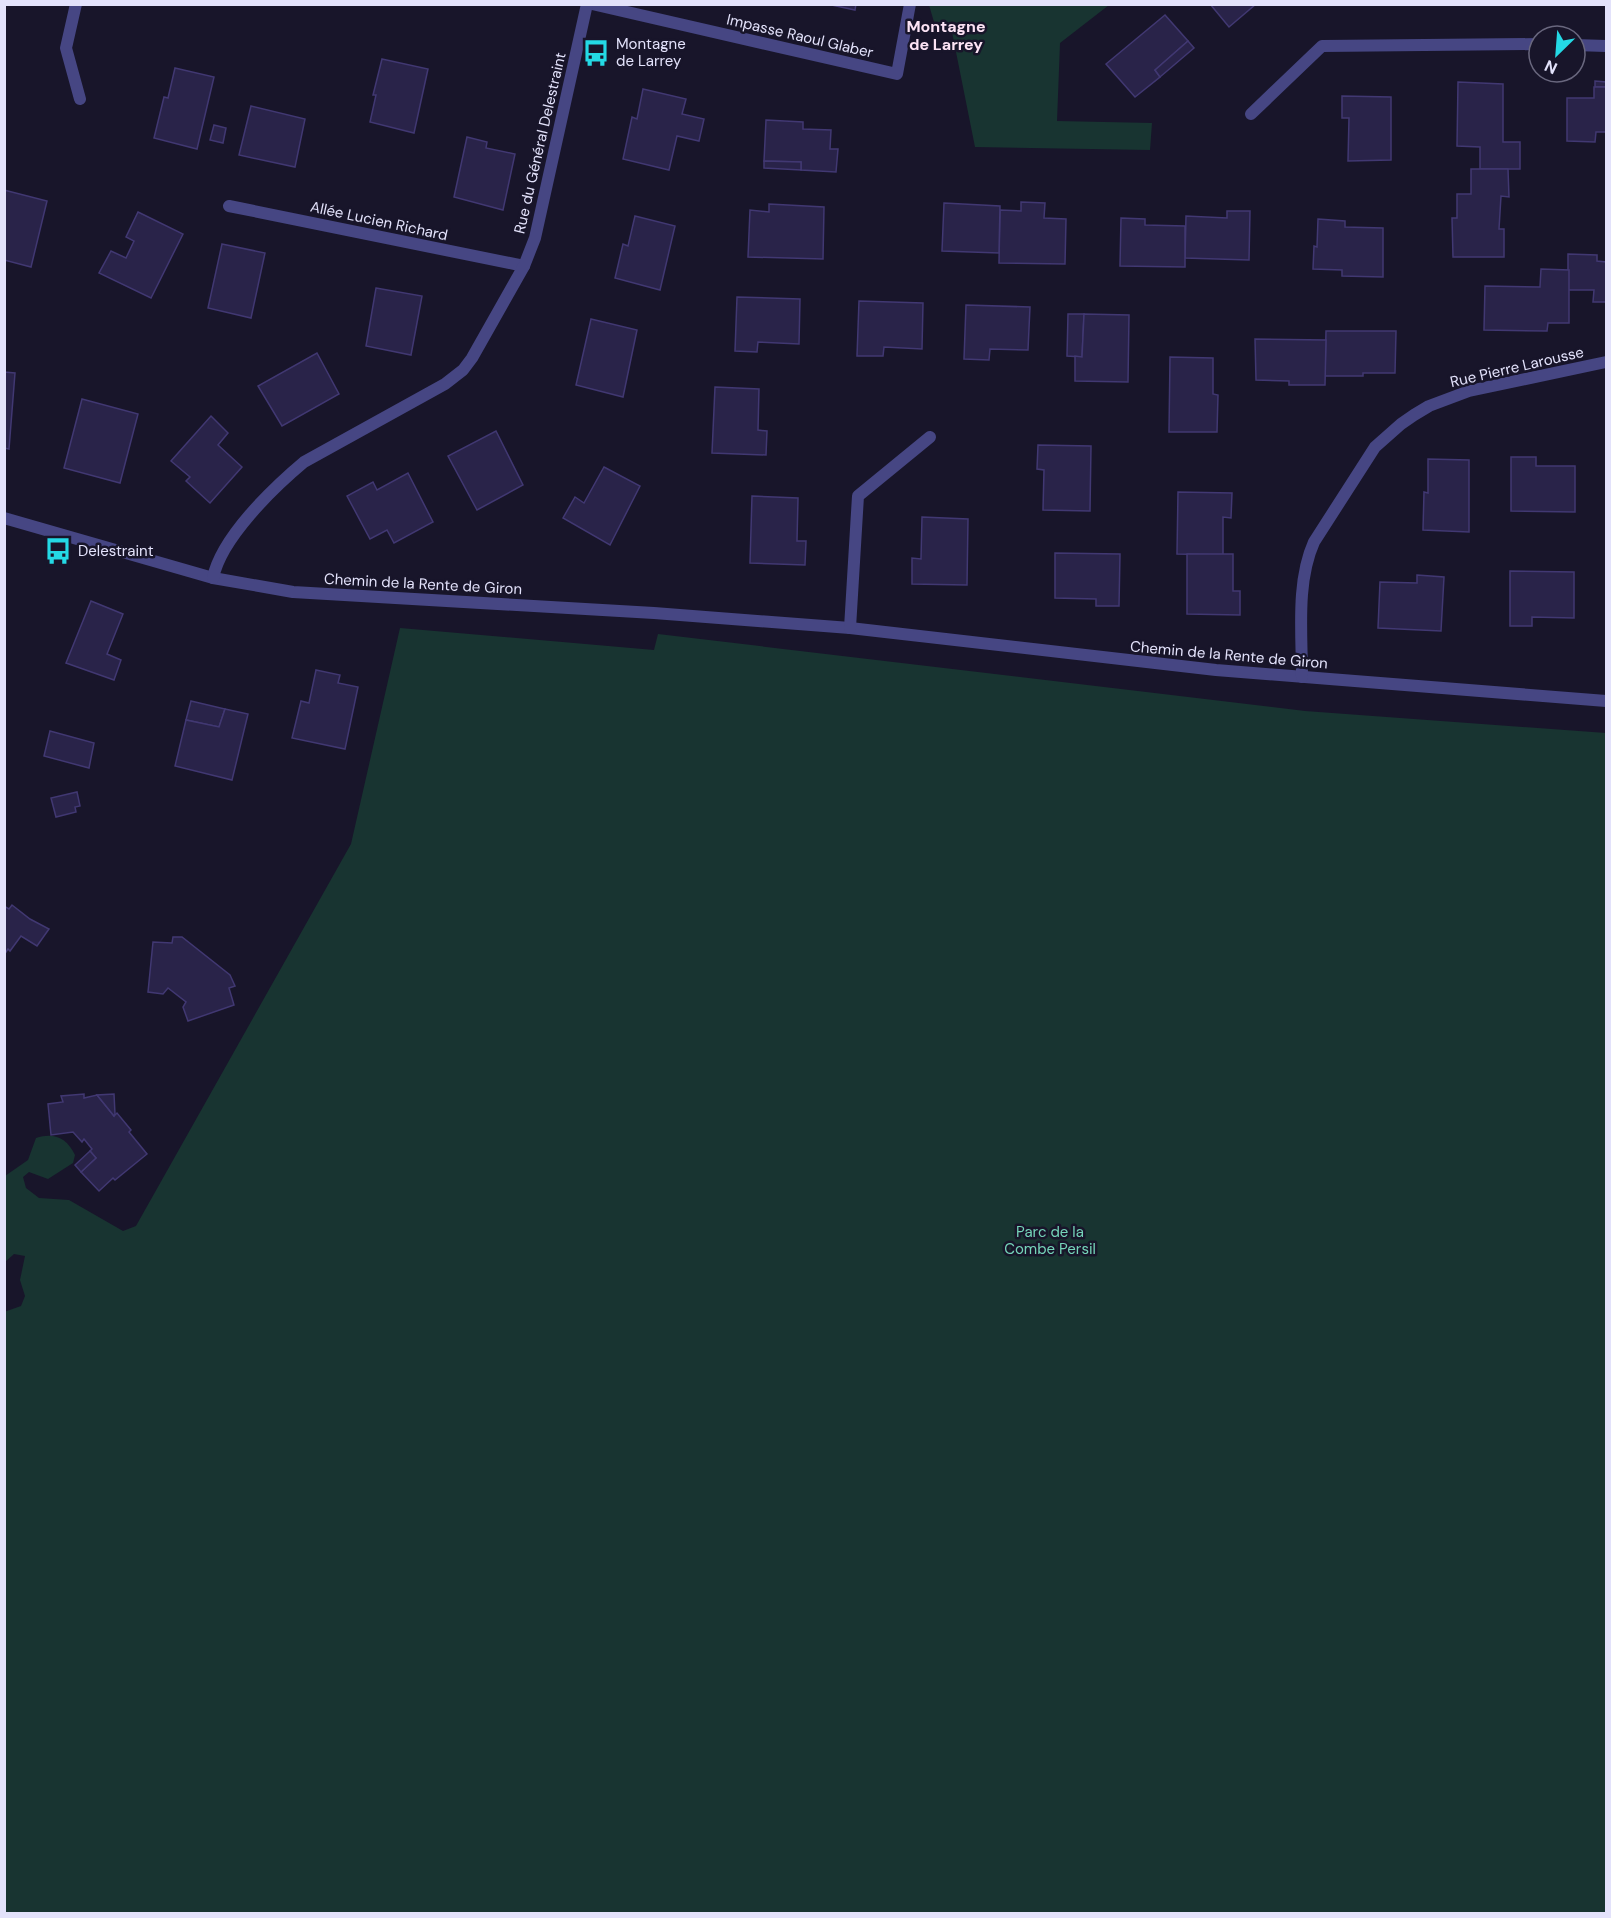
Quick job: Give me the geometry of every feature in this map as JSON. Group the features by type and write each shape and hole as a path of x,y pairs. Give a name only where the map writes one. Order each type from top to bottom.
{"street":[{"path":"76,4 66,48 80,99"},
{"name":"Rue du Général Delestraint","path":"213,578 220,557 228,544 285,477 304,462 445,384 463,370 480,344 524,266 535,238 587,4"},
{"name":"Impasse Raoul Glaber","path":"592,4 897,74 910,4"},
{"path":"1251,114 1322,46 1527,44"},
{"path":"1587,45 1606,46"},
{"name":"Allée Lucien Richard","path":"229,206 524,266"},
{"name":"Rue Pierre Larousse","path":"1302,677 1302,586 1309,553 1375,447 1414,415 1448,398 1469,391 1606,362"},
{"path":"850,628 858,496 930,437"},
{"name":"Chemin de la Rente de Giron","path":"4,518 213,578 293,592 654,613 850,628 1204,669 1606,701"}],"green space":[{"path":"929,5 1109,5 1060,43 1057,121 1152,123 1150,150 975,147 951,27 934,22"},
{"name":"Parc de la Combe Persil","path":"400,628 654,650 658,634 1305,711 1606,733 1606,1913 5,1913 4,1312 21,1306 25,1296 20,1280 25,1256 14,1254 5,1262 5,1176 28,1160 36,1138 54,1136 64,1141 72,1149 75,1155 73,1163 48,1179 29,1172 23,1177 26,1188 39,1198 69,1200 123,1231 136,1226 351,844"}],"building":[{"path":"827,4 856,4 855,10"},
{"path":"1210,4 1256,4 1229,27"},
{"path":"1165,15 1188,41 1155,70 1160,77 1135,97 1106,64"},
{"path":"1188,41 1194,48 1160,77 1155,70"},
{"path":"382,59 428,69 414,133 370,122 376,95 373,95"},
{"path":"175,68 214,77 197,149 154,138 164,97 168,98"},
{"path":"1595,81 1606,82 1606,87 1595,87"},
{"path":"1458,82 1503,84 1503,142 1520,142 1520,169 1480,169 1480,147 1457,146"},
{"path":"1594,87 1606,87 1606,132 1596,132 1595,142 1567,141 1567,98 1594,98"},
{"path":"643,89 686,99 682,114 704,119 699,141 677,136 669,170 623,159 632,117 637,119"},
{"path":"1342,96 1391,97 1391,160 1348,161 1349,118 1342,118"},
{"path":"251,106 305,119 295,167 239,155"},
{"path":"766,120 803,122 803,129 831,130 830,149 838,149 836,172 801,170 801,162 764,161"},
{"path":"214,125 226,128 223,143 210,140"},
{"path":"467,137 487,142 486,148 515,154 503,210 454,197"},
{"path":"764,161 801,162 801,170 764,168"},
{"path":"1471,169 1508,169 1509,197 1501,196 1499,229 1504,229 1504,257 1453,257 1452,218 1457,218 1457,194 1471,194"},
{"path":"4,190 47,201 31,267 4,260"},
{"path":"1021,202 1045,203 1044,218 1066,219 1065,264 999,263 1000,210 1021,211"},
{"path":"944,203 1000,206 999,253 942,251"},
{"path":"769,204 824,207 823,259 748,257 750,210 769,212"},
{"path":"1227,211 1250,211 1249,260 1185,258 1186,216 1227,218"},
{"path":"138,212 183,234 151,298 99,273 111,251 126,258 134,241 126,237"},
{"path":"635,216 675,226 660,290 615,278 623,244 628,246"},
{"path":"1121,218 1145,219 1145,225 1185,226 1185,267 1120,266"},
{"path":"1318,219 1345,221 1345,227 1383,228 1383,277 1342,276 1342,270 1313,269"},
{"path":"222,244 265,253 251,318 208,308"},
{"path":"1568,254 1597,255 1597,261 1606,262 1606,302 1593,302 1594,290 1568,290"},
{"path":"1541,269 1569,270 1569,323 1548,323 1547,331 1484,330 1485,286 1540,287"},
{"path":"376,288 422,296 411,355 366,346"},
{"path":"737,297 800,299 799,344 758,342 757,352 735,351"},
{"path":"859,301 923,303 922,349 884,347 883,356 857,356"},
{"path":"966,305 1030,307 1028,350 990,349 989,360 964,359"},
{"path":"1068,314 1084,314 1082,357 1067,356"},
{"path":"1084,314 1129,315 1128,382 1075,381 1075,356 1082,357"},
{"path":"591,319 637,330 623,397 576,385"},
{"path":"1326,331 1396,331 1395,373 1325,376"},
{"path":"1255,339 1326,340 1325,385 1289,385 1289,381 1256,380"},
{"path":"317,353 339,394 282,426 258,386"},
{"path":"1170,357 1213,358 1213,394 1218,395 1217,432 1169,432"},
{"path":"4,372 15,373 9,449 4,448"},
{"path":"715,387 759,389 758,430 767,431 766,455 712,453"},
{"path":"82,399 138,414 120,483 64,468"},
{"path":"211,416 228,433 218,445 242,467 210,503 186,481 190,477 171,461"},
{"path":"496,431 523,485 477,510 448,456"},
{"path":"1038,445 1091,446 1090,511 1043,510 1044,470 1037,469"},
{"path":"1511,457 1536,457 1536,466 1575,466 1575,512 1511,511"},
{"path":"1428,459 1469,460 1469,532 1423,530 1424,492 1428,493"},
{"path":"604,467 640,486 610,545 563,518 575,497 584,503"},
{"path":"408,473 433,522 394,543 387,530 370,539 347,496 373,482 377,490"},
{"path":"1178,492 1232,493 1231,518 1223,517 1223,555 1177,554"},
{"path":"752,496 798,498 797,541 806,541 805,565 750,563"},
{"path":"922,517 968,519 967,585 912,584 912,558 921,559"},
{"path":"1055,553 1120,554 1119,606 1096,606 1096,599 1055,598"},
{"path":"1187,554 1233,554 1233,591 1240,591 1240,615 1187,614"},
{"path":"1510,571 1574,572 1574,618 1532,617 1532,626 1510,626"},
{"path":"1417,575 1444,577 1441,631 1378,628 1380,582 1417,583"},
{"path":"91,601 123,614 107,654 121,660 114,680 66,663"},
{"path":"316,670 340,675 338,683 358,687 345,749 292,738 301,701 309,703"},
{"path":"191,701 225,709 219,727 186,720"},
{"path":"225,709 248,714 232,780 175,766 186,720 219,727"},
{"path":"50,731 94,743 89,768 44,756"},
{"path":"77,792 80,806 75,807 76,812 56,817 51,798"},
{"path":"12,905 30,919 49,929 37,946 21,936 10,951 8,949 4,955 4,906 9,909"},
{"path":"173,937 182,937 230,975 235,986 229,988 234,1005 188,1021 183,1007 186,1002 168,988 163,994 148,992 153,942 172,943"},
{"path":"84,1094 84,1098 97,1095 114,1116 117,1113 147,1154 99,1191 81,1172 96,1158 84,1139 82,1142 73,1132 51,1135 48,1104 63,1102 61,1096"},
{"path":"114,1094 115,1114 114,1116 97,1095"},
{"path":"90,1151 96,1158 81,1172 75,1165"}],"place":[{"name":"Montagne de Larrey","path":"596,53"},
{"name":"Delestraint","path":"58,551"}],"district":[{"name":"Montagne de Larrey","path":"946,35"}]}
